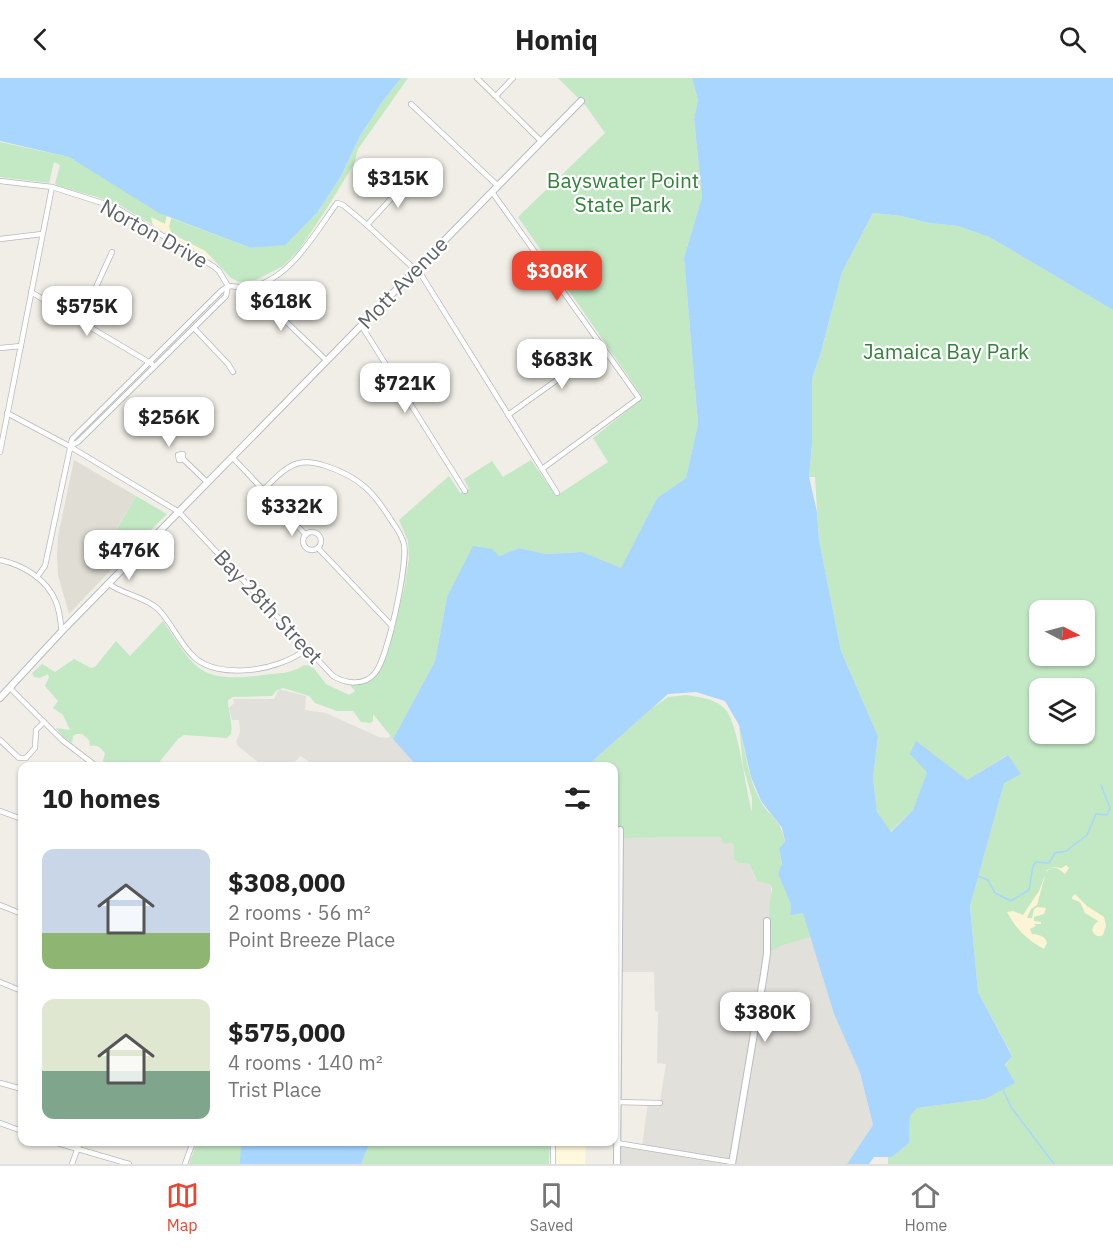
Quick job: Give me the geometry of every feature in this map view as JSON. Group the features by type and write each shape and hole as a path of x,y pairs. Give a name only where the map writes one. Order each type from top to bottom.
{"street":[{"path":"477,78 541,141"},
{"path":"496,96 513,78"},
{"name":"Mott Avenue","path":"0,698 62,631 581,101"},
{"path":"411,104 495,189 639,398 542,469"},
{"path":"367,225 398,191 404,177"},
{"name":"Norton Drive","path":"0,181 52,187 115,207 213,266 228,285"},
{"path":"0,452 52,187"},
{"path":"37,577 45,566 72,439 192,326 228,285 251,288 280,274 293,264 337,203 343,205 367,225 422,276 557,493"},
{"path":"0,239 42,234"},
{"path":"81,320 112,252"},
{"path":"251,288 327,361"},
{"path":"31,292 153,364"},
{"path":"362,325 465,491"},
{"path":"192,326 233,372"},
{"path":"0,348 21,345"},
{"path":"508,415 603,347"},
{"name":"Bay 28th Street","path":"7,413 69,446 179,512 333,676 348,682 361,681 375,673 382,658 391,625"},
{"path":"232,457 306,535"},
{"path":"183,459 208,483"},
{"path":"263,490 288,468 308,462 342,471 367,487 383,506 404,545 403,576 391,625"},
{"path":"314,532 319,535 321,540 318,548 313,550 307,548 303,543 306,535 314,532"},
{"path":"318,548 391,625"},
{"path":"0,560 11,563 37,577 46,586 57,603 62,631"},
{"path":"109,584 158,609 195,658 210,667 265,668 291,660 306,649"},
{"path":"10,688 62,740 91,762"},
{"path":"0,740 18,758 26,758 35,748 36,730 44,722"},
{"path":"0,810 18,817"},
{"path":"618,904 620,830"},
{"path":"0,905 18,912"},
{"path":"618,1143 732,1163 764,974 767,953 767,921"},
{"path":"0,982 18,989"},
{"path":"0,1083 18,1088"},
{"path":"618,1102 660,1103"},
{"path":"0,1123 18,1130"},
{"path":"68,1146 129,1164"},
{"path":"72,1164 79,1146"},
{"path":"185,1164 192,1146"},
{"path":"553,1146 553,1164"},
{"path":"617,1146 617,1164"}],"shaded area":[{"path":"74,460 136,496 107,545 125,555 69,614 58,575 57,557 58,536"},
{"path":"279,689 306,696 305,710 326,713 379,737 391,736 414,762 310,762 300,756 294,762 258,762 238,746 236,742 240,732 239,720 232,720 229,708 234,703 233,699 274,699"},
{"path":"720,837 722,841 732,843 734,859 738,863 749,864 755,878 771,885 771,914 776,947 811,937 834,1014 860,1073 873,1125 847,1164 616,1164 618,1142 642,1146 648,1102 660,1101 666,1064 657,1063 658,1012 655,1011 654,972 618,972 618,850 621,850 621,838"},
{"path":"550,1146 586,1146 585,1164 549,1164"}],"green space":[{"path":"401,78 408,78 358,149 354,164 327,208 299,250 283,266 256,280 239,282 231,278 205,251 172,234 169,227 171,218 251,248 285,244 317,213 340,178 360,136"},
{"name":"Bayswater Point State Park","path":"558,78 692,78 698,100 694,119 702,197 684,258 698,424 686,478 657,498 621,569 582,552 546,554 519,548 499,556 447,597 435,661 393,739 373,714 373,721 370,723 361,722 353,711 337,711 315,703 309,696 283,688 277,690 272,696 233,697 228,700 231,734 227,738 184,735 159,762 103,762 105,753 95,745 90,746 89,740 82,734 73,736 72,743 63,737 56,728 70,730 63,715 53,708 58,701 45,686 48,674 40,678 34,677 32,673 42,664 55,672 74,659 91,668 95,667 116,641 130,656 163,621 193,662 202,670 213,675 243,677 285,673 304,665 312,666 326,684 349,695 355,691 350,685 372,678 380,671 386,654 404,589 409,559 408,541 399,520 449,476 460,493 469,489 464,479 492,461 503,477 531,460 556,496 608,462 593,438 643,398 518,217 605,133 586,106"},
{"path":"0,142 69,157 167,216 165,224 151,218 153,225 121,206 57,186 55,184 60,165 54,162 49,183 0,177"},
{"name":"Jamaica Bay Park","path":"873,213 958,226 989,237 1113,310 1113,1164 888,1164 888,1157 892,1157 909,1143 910,1116 917,1108 985,1099 1012,1055 978,992 970,906 1004,782 1007,755 967,780 927,772 913,810 890,832 877,812 873,778 878,736 841,651 819,540 815,477 809,477 812,444 812,379 842,272"},
{"path":"136,496 167,514 125,555 107,546"},
{"path":"686,695 706,699 716,702 725,709 738,742 752,812 752,798 743,766 739,725 750,774 757,793 765,808 778,823 785,841 779,849 782,863 778,874 791,905 790,915 803,912 811,937 770,951 771,885 757,881 749,864 738,863 734,859 732,843 724,844 720,837 622,838 621,851 618,851 618,762 591,762 652,708 668,697"},
{"path":"196,1146 262,1146 257,1164 189,1164"},
{"path":"368,1146 550,1146 549,1164 361,1164"}],"sand":[{"path":"167,216 171,218 169,227 172,234 205,251 215,261 153,225 151,217 165,224"},
{"path":"1066,865 1069,868 1065,874 1054,868 1046,872 1054,867 1062,868"},
{"path":"1045,874 1037,905 1031,909 1027,918 1032,918 1034,909 1046,908 1044,914 1034,917 1034,921 1041,922 1041,924 1034,924 1036,926 1030,929 1032,934 1045,938 1047,943 1044,949 1022,933 1007,912 1013,911 1023,915 1039,891"},
{"path":"1075,894 1087,906 1104,917 1106,926 1103,935 1098,936 1094,933 1092,930 1098,921 1085,913 1080,902 1072,899"}],"water":[{"path":"0,78 401,78 360,136 340,178 317,213 285,245 251,248 159,213 69,157 0,141"},
{"path":"692,78 1113,78 1113,310 989,237 958,226 873,213 842,272 812,379 812,444 809,477 841,651 878,736 873,778 877,812 891,832 913,810 927,772 910,754 916,741 967,780 1008,755 1021,774 1004,783 970,906 978,992 1012,1056 1005,1065 1015,1083 985,1099 917,1108 910,1116 909,1143 892,1157 874,1157 869,1164 847,1164 873,1125 860,1073 834,1014 803,913 790,915 791,905 778,874 782,863 779,849 785,841 782,828 761,801 751,777 739,725 725,701 696,692 668,694 592,762 413,762 393,739 435,661 447,597 473,546 492,549 499,556 519,548 546,554 582,552 621,568 657,498 686,478 698,424 684,258 702,197 694,119 698,100"},
{"path":"241,1146 368,1146 361,1164 240,1164"}],"waterway":[{"path":"978,876 988,880 995,893 1011,901 1029,890 1033,866 1036,862 1049,863 1055,853 1066,851 1087,835 1096,814 1107,815 1110,808 1101,785"},
{"path":"1003,1090 1011,1107 1054,1164"}]}
